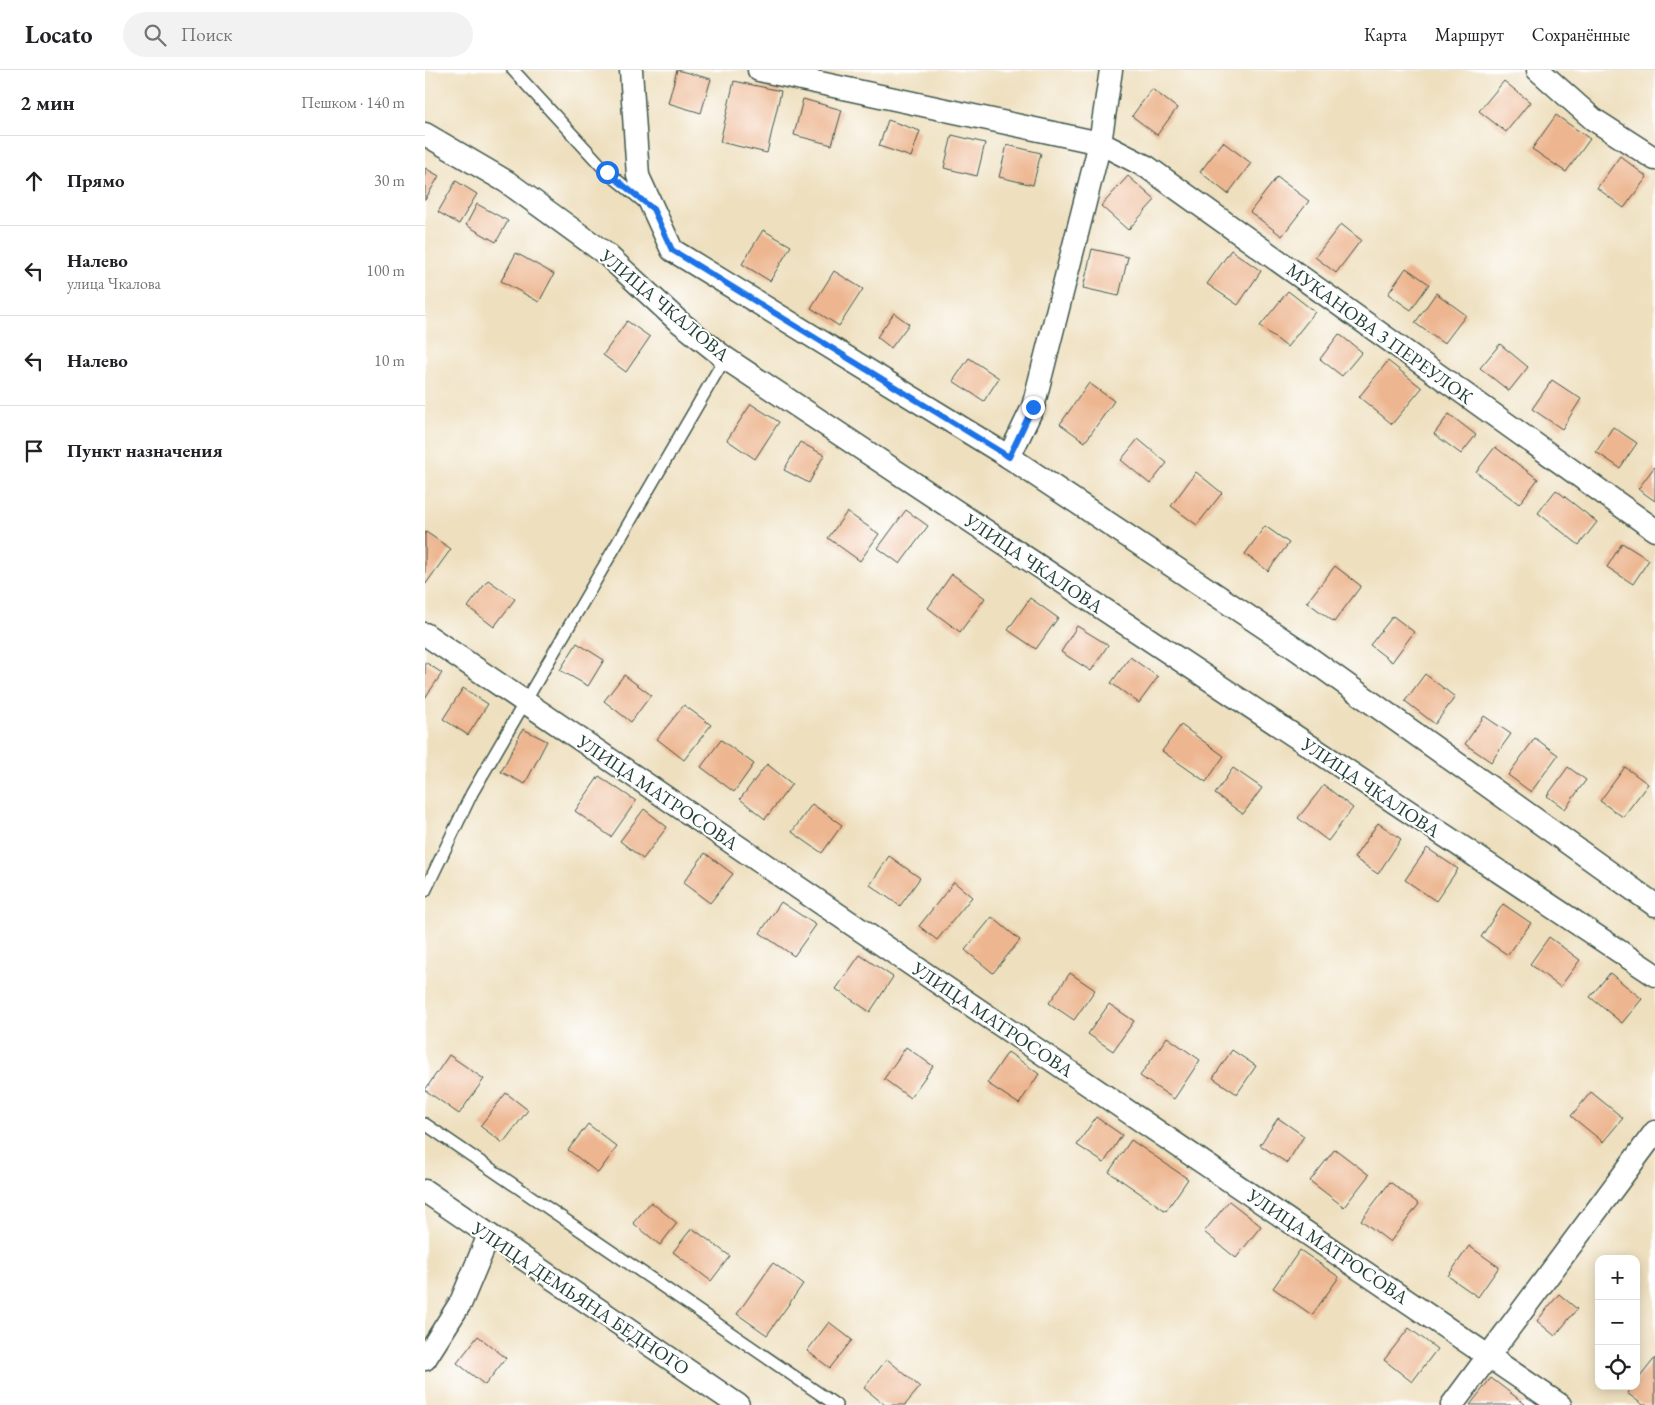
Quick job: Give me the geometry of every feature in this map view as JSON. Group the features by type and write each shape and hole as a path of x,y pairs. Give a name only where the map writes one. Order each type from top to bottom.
{"street":[{"path":"631,70 638,176 672,250 1009,457 1291,645 1655,905"},
{"name":"МУКАНОВА 3 ПЕРЕУЛОК","path":"759,70 1100,142 1147,167 1655,530"},
{"path":"1009,457 1033,407 1100,142 1111,70"},
{"path":"1538,70 1593,119 1655,159"},
{"name":"УЛИЦА ЧКАЛОВА","path":"425,134 507,182 607,254 677,320 725,358 1655,975"},
{"name":"УЛИЦА МАТРОСОВА","path":"425,634 1560,1405"},
{"path":"1452,1405 1655,1132"},
{"name":"УЛИЦА ДЕМЬЯНА БЕДНОГО","path":"425,1191 738,1405"},
{"path":"425,1359 461,1302 489,1235"}],"lane":[{"path":"513,70 607,172 653,209"},
{"path":"425,891 472,793 725,358"},
{"path":"425,1124 837,1405"}],"building":[{"path":"677,70 711,79 701,113 668,103"},
{"path":"734,81 781,91 767,153 720,142"},
{"path":"1504,81 1530,102 1506,132 1479,111"},
{"path":"1152,89 1177,108 1157,135 1132,116"},
{"path":"803,99 842,110 832,145 794,135"},
{"path":"1556,115 1590,139 1566,172 1532,149"},
{"path":"888,120 920,131 911,157 879,146"},
{"path":"952,135 985,143 977,176 944,168"},
{"path":"1223,142 1251,163 1228,194 1200,172"},
{"path":"1007,145 1041,153 1033,185 999,177"},
{"path":"1620,156 1647,177 1624,208 1597,188"},
{"path":"425,168 439,176 425,200"},
{"path":"1128,176 1155,200 1128,230 1101,206"},
{"path":"1277,177 1309,201 1282,236 1250,212"},
{"path":"456,181 477,194 459,224 438,212"},
{"path":"477,204 508,221 496,242 466,225"},
{"path":"1341,224 1361,240 1336,273 1315,257"},
{"path":"763,230 791,246 770,281 742,264"},
{"path":"1092,249 1128,257 1119,296 1083,288"},
{"path":"1231,250 1261,271 1238,305 1207,284"},
{"path":"516,253 554,274 539,302 501,281"},
{"path":"1406,268 1429,284 1411,310 1388,294"},
{"path":"834,271 863,289 839,326 811,308"},
{"path":"1288,291 1315,312 1287,347 1260,326"},
{"path":"1436,293 1466,315 1444,344 1415,323"},
{"path":"894,313 909,324 891,348 877,337"},
{"path":"627,321 650,337 626,372 603,355"},
{"path":"1339,334 1362,352 1342,376 1320,359"},
{"path":"1500,344 1528,367 1509,391 1480,368"},
{"path":"969,358 999,378 984,401 953,381"},
{"path":"1388,361 1422,388 1392,424 1359,397"},
{"path":"1552,380 1581,399 1562,429 1532,409"},
{"path":"1089,383 1114,401 1085,442 1060,424"},
{"path":"751,404 779,422 755,459 727,440"},
{"path":"1449,414 1476,435 1461,454 1434,434"},
{"path":"1613,427 1637,443 1620,468 1596,452"},
{"path":"1138,439 1167,463 1150,484 1121,460"},
{"path":"800,442 824,455 809,483 784,470"},
{"path":"1495,447 1538,479 1519,504 1476,472"},
{"path":"1655,466 1655,501 1638,489"},
{"path":"1196,472 1222,493 1197,525 1171,506"},
{"path":"1556,490 1597,522 1579,545 1538,513"},
{"path":"906,510 928,526 900,564 878,548"},
{"path":"847,512 879,534 860,561 828,538"},
{"path":"1265,526 1289,543 1268,571 1245,554"},
{"path":"426,532 451,549 425,585 425,534"},
{"path":"1622,543 1649,560 1633,584 1607,567"},
{"path":"1335,566 1361,586 1334,622 1307,602"},
{"path":"952,574 985,598 960,632 928,608"},
{"path":"488,580 515,599 494,627 468,607"},
{"path":"1030,598 1058,618 1036,649 1008,630"},
{"path":"1393,616 1414,632 1392,662 1370,645"},
{"path":"1077,626 1108,645 1091,671 1061,652"},
{"path":"577,643 604,660 588,686 560,670"},
{"path":"1130,657 1158,677 1139,703 1111,683"},
{"path":"425,662 442,673 425,698"},
{"path":"1425,674 1455,697 1435,724 1405,701"},
{"path":"624,675 651,695 631,722 604,701"},
{"path":"463,688 488,704 468,735 443,719"},
{"path":"684,705 711,725 684,760 657,739"},
{"path":"1484,716 1511,734 1491,762 1465,744"},
{"path":"1181,725 1224,756 1206,782 1162,751"},
{"path":"523,729 547,741 525,784 501,772"},
{"path":"1535,738 1558,755 1531,792 1508,775"},
{"path":"721,740 754,764 734,792 701,767"},
{"path":"767,764 792,784 765,819 740,799"},
{"path":"1568,767 1586,780 1565,809 1547,796"},
{"path":"1625,767 1648,784 1623,817 1600,801"},
{"path":"1233,768 1262,788 1243,814 1215,794"},
{"path":"599,776 636,801 611,837 575,811"},
{"path":"1324,785 1353,808 1328,841 1298,818"},
{"path":"812,804 842,825 822,853 792,832"},
{"path":"644,809 667,827 643,859 620,841"},
{"path":"1378,823 1401,839 1378,874 1354,858"},
{"path":"1427,848 1458,869 1436,901 1405,880"},
{"path":"705,853 733,874 710,903 683,883"},
{"path":"889,856 920,878 900,906 870,885"},
{"path":"954,882 972,897 937,940 919,926"},
{"path":"781,902 816,925 794,956 760,933"},
{"path":"1503,904 1531,923 1508,955 1481,937"},
{"path":"992,917 1020,940 993,973 965,950"},
{"path":"1549,937 1580,960 1560,987 1530,964"},
{"path":"860,955 893,977 870,1012 836,989"},
{"path":"1070,973 1095,990 1074,1020 1049,1003"},
{"path":"1610,973 1642,999 1622,1023 1590,997"},
{"path":"1109,1004 1134,1021 1113,1051 1088,1034"},
{"path":"1167,1037 1200,1060 1174,1099 1140,1076"},
{"path":"906,1047 933,1066 910,1098 884,1079"},
{"path":"1232,1050 1256,1066 1237,1094 1213,1078"},
{"path":"1008,1052 1039,1074 1019,1104 987,1083"},
{"path":"449,1055 484,1079 459,1114 425,1090"},
{"path":"1591,1092 1623,1118 1603,1142 1571,1116"},
{"path":"506,1093 528,1110 503,1143 480,1126"},
{"path":"1096,1117 1122,1135 1104,1163 1077,1145"},
{"path":"1278,1118 1304,1136 1287,1163 1260,1145"},
{"path":"588,1124 617,1147 598,1173 568,1150"},
{"path":"1131,1140 1188,1179 1166,1211 1109,1172"},
{"path":"1335,1149 1369,1175 1344,1207 1310,1181"},
{"path":"1390,1182 1419,1204 1390,1242 1361,1220"},
{"path":"1229,1201 1261,1226 1236,1258 1204,1232"},
{"path":"651,1202 677,1223 660,1245 633,1223"},
{"path":"692,1228 730,1256 711,1281 673,1252"},
{"path":"1469,1246 1499,1267 1478,1297 1448,1276"},
{"path":"1300,1250 1339,1277 1312,1315 1273,1288"},
{"path":"773,1263 803,1284 767,1335 737,1314"},
{"path":"1559,1294 1577,1309 1555,1336 1537,1321"},
{"path":"829,1322 852,1340 830,1368 807,1351"},
{"path":"1409,1328 1437,1349 1412,1382 1384,1360"},
{"path":"478,1336 506,1358 485,1385 457,1363"},
{"path":"1655,1358 1655,1405 1643,1405 1627,1393 1629,1390 1640,1390 1640,1377"},
{"path":"887,1359 920,1387 905,1405 885,1405 864,1388"},
{"path":"1491,1378 1525,1404 1470,1405"}],"route":[{"path":"607,172 653,209 672,250 1009,457 1033,407"}]}
